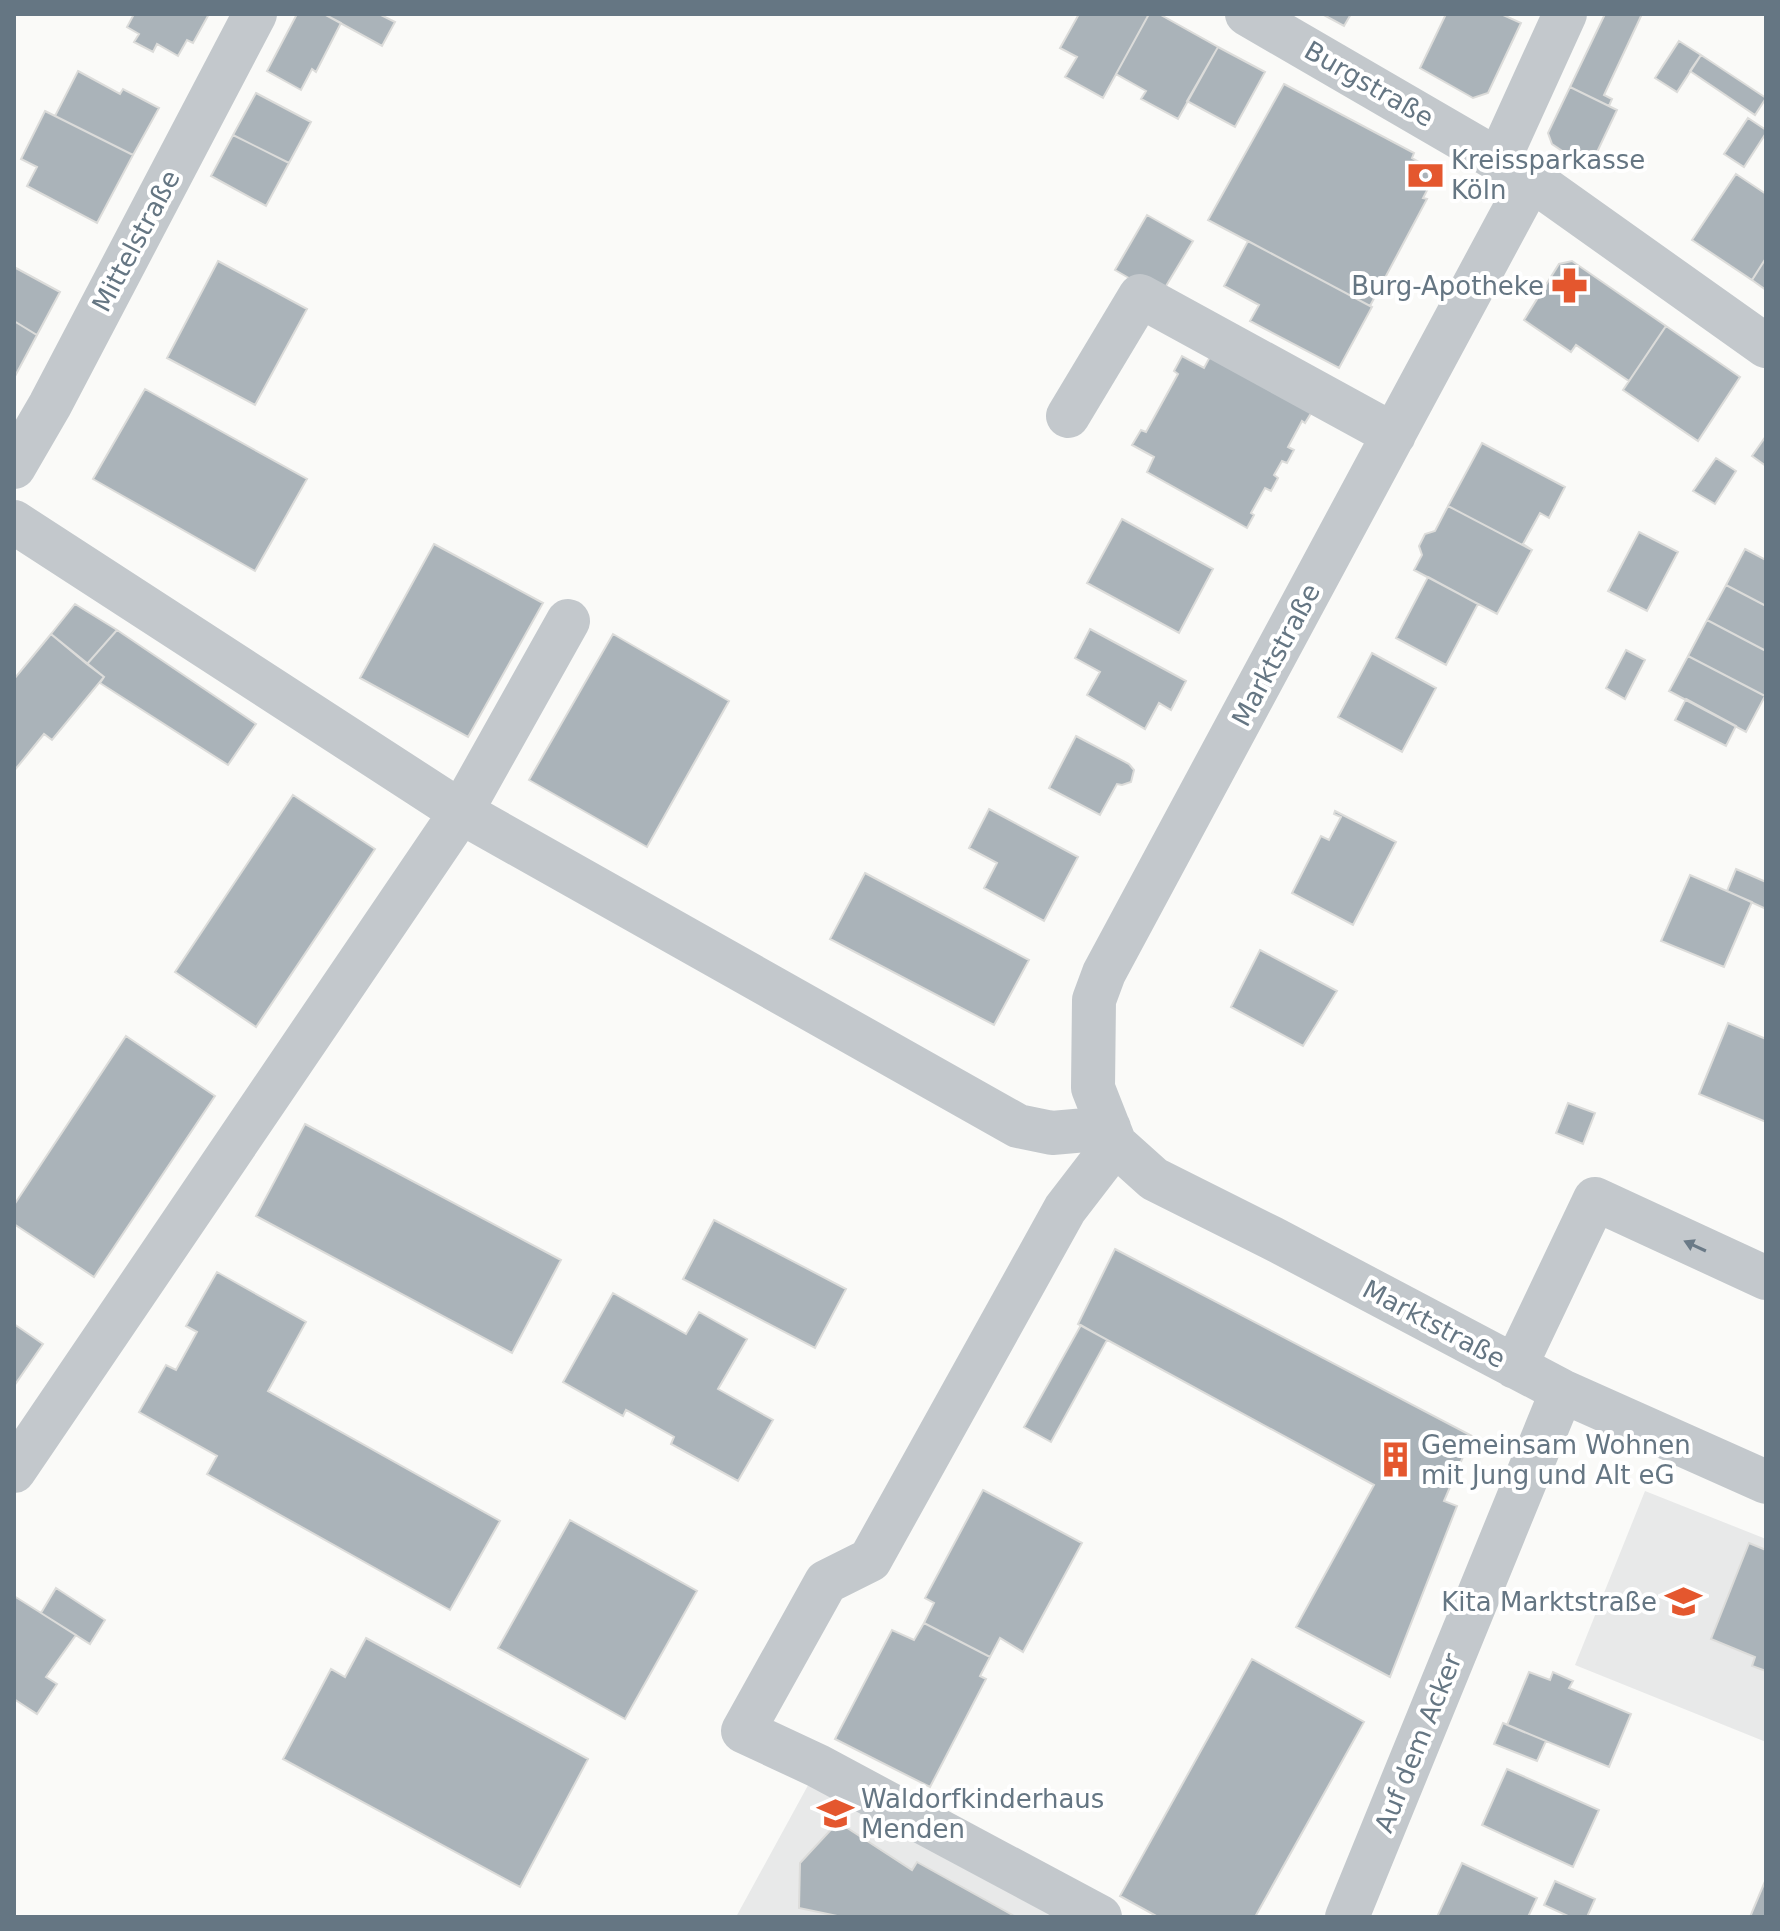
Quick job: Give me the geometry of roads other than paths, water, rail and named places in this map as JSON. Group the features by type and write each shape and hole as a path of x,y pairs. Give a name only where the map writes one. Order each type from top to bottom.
{"street":[{"name":"Mittelstraße","path":"14,467 50,405 255,14"},
{"name":"Burgstraße","path":"1247,14 1515,169 1766,346"},
{"name":"Marktstraße","path":"1565,14 1515,169 1394,435 1104,973 1094,1000 1093,1088 1112,1136 1154,1179 1562,1391 1766,1482"},
{"path":"1068,416 1140,296 1394,435"},
{"path":"14,522 461,812 1018,1126 1052,1133 1112,1136 1065,1209 870,1560 826,1582 743,1731 818,1766 1100,1917"},
{"path":"14,1471 461,812 568,621"},
{"path":"1515,1367 1595,1199 1766,1278"},
{"name":"Auf dem Acker","path":"1347,1917 1562,1391"}],"place":[{"name":"Kreissparkasse Köln","path":"1425,175"},
{"name":"Burg-Apotheke","path":"1570,286"},
{"name":"Gemeinsam Wohnen mit Jung und Alt eG","path":"1395,1460"},
{"name":"Kita Marktstraße","path":"1683,1602"},
{"name":"Waldorfkinderhaus Menden","path":"835,1814"}]}
